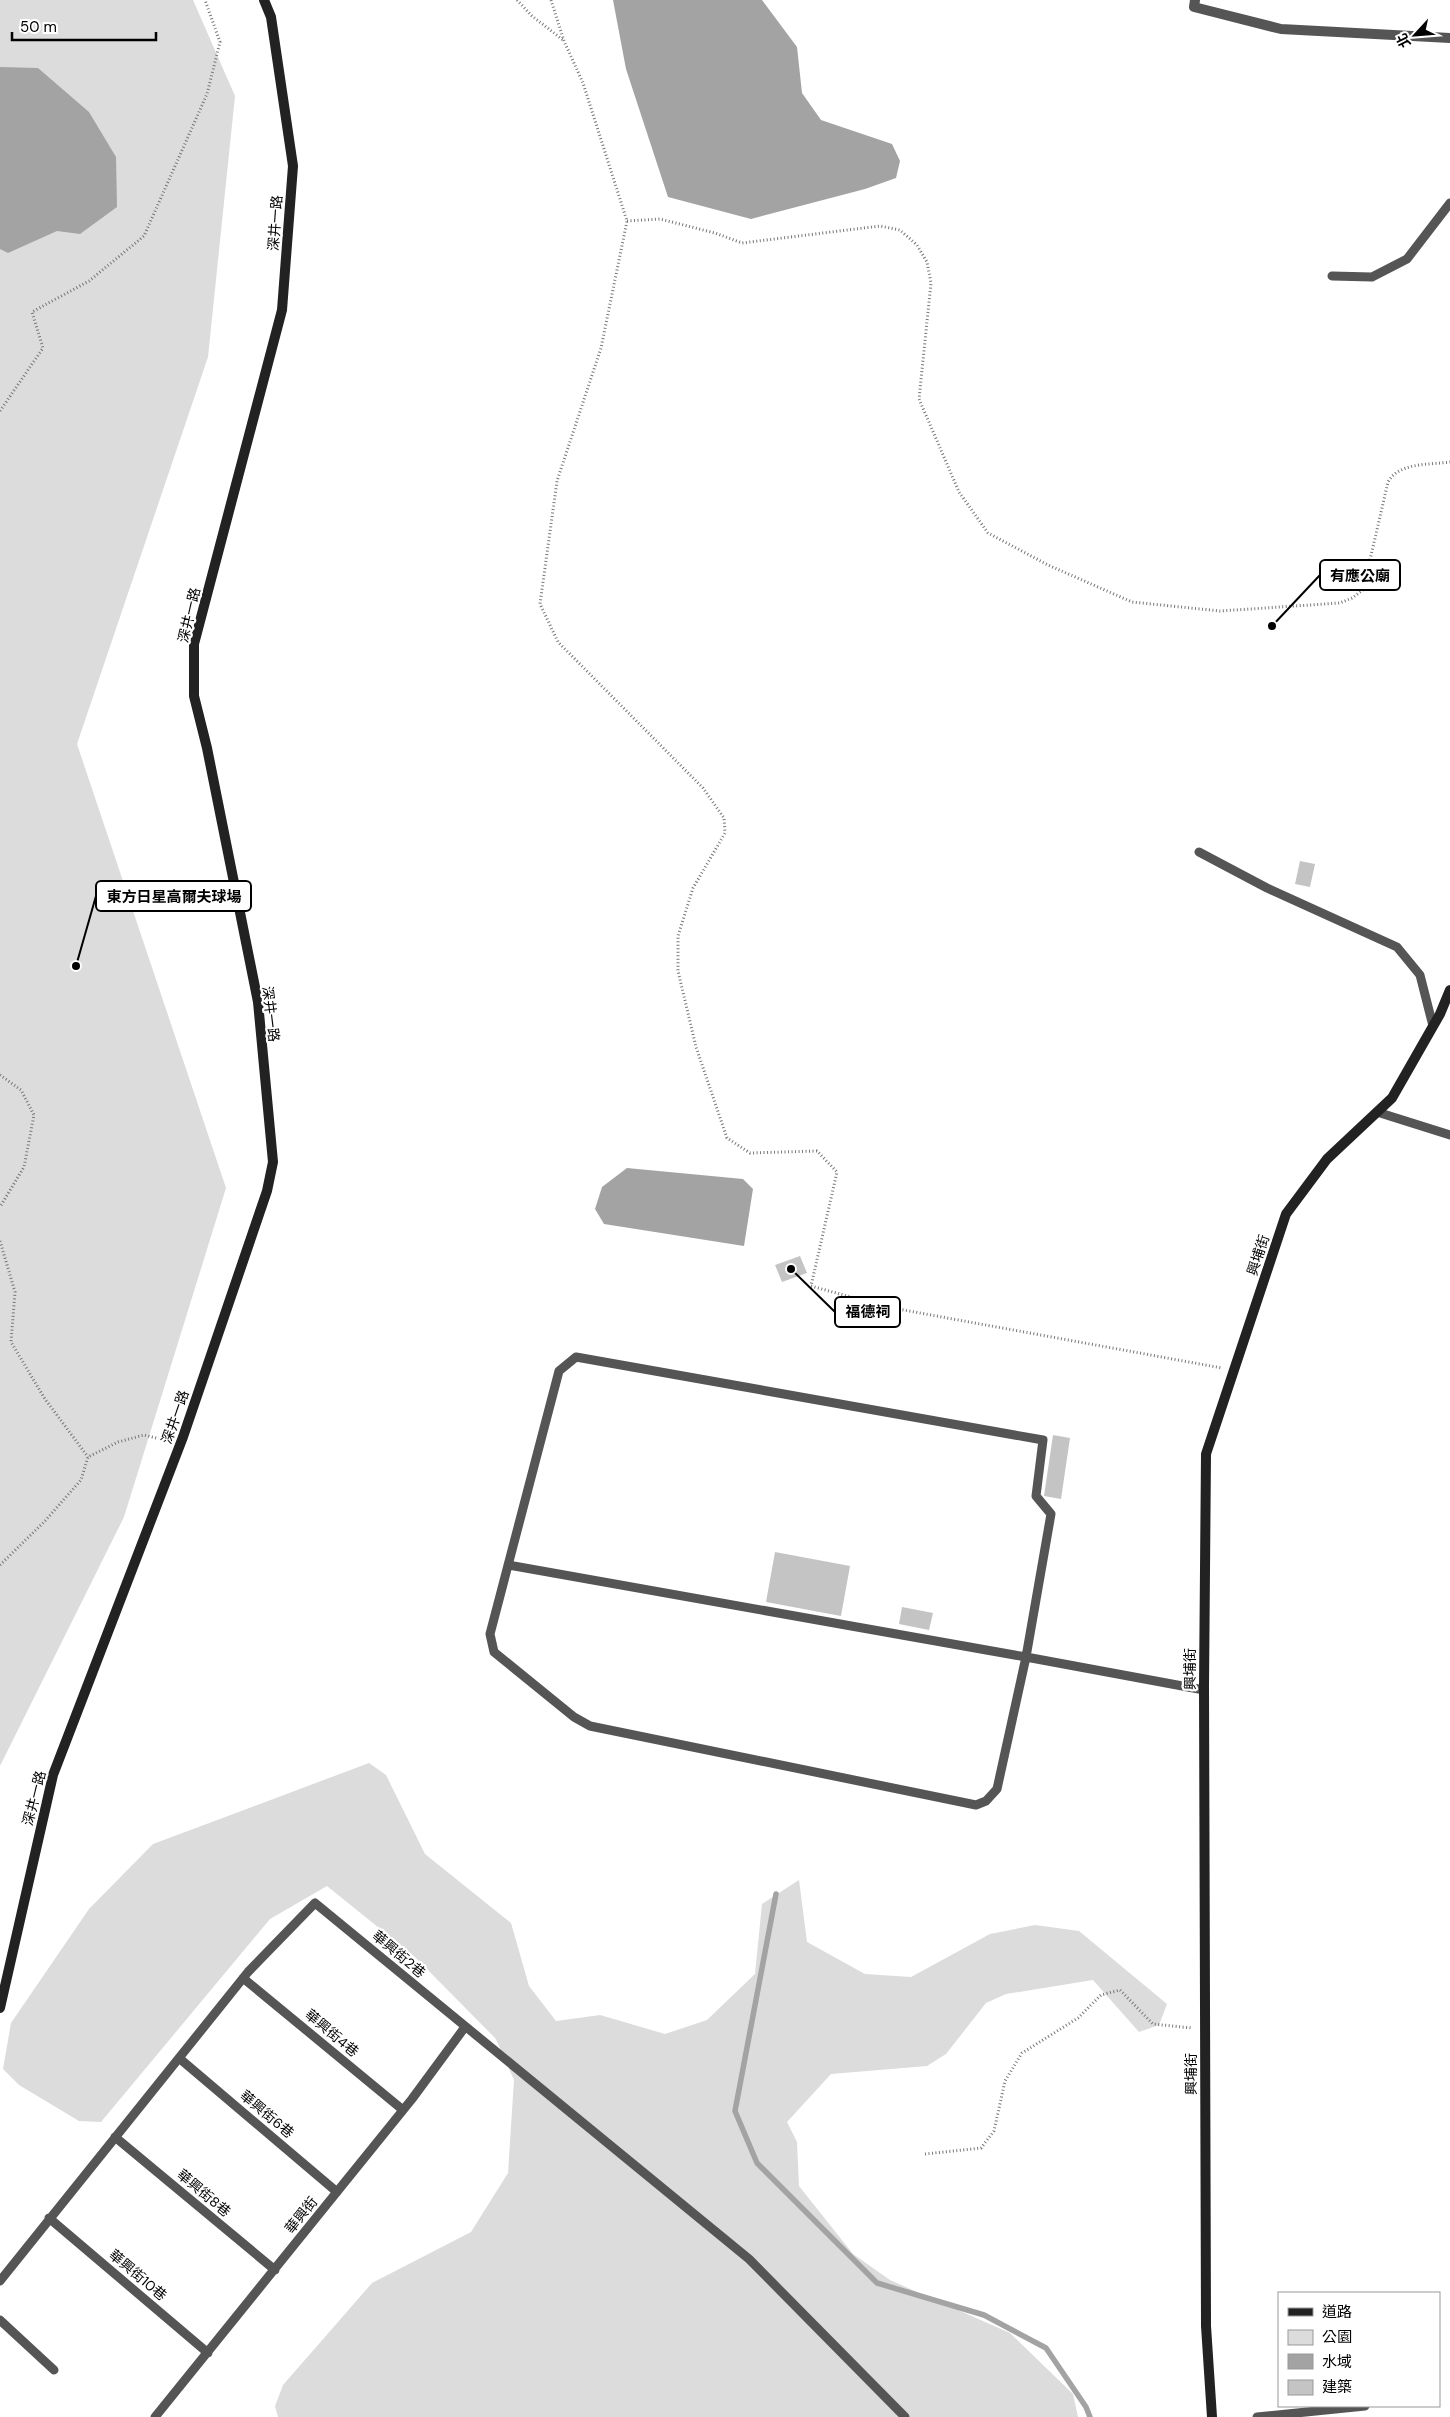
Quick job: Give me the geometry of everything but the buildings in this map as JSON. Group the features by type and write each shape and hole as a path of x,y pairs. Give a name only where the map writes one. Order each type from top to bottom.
{"street":[{"name":"深井一路","path":"0,2008 53,1775 180,1445 267,1191 273,1162 258,1002 207,748 194,696 194,644 282,310 294,166 271,17 264,0"},
{"path":"1195,0 1194,7 1281,29 1450,38"},
{"name":"興埔街","path":"1212,2417 1206,2326 1204,1690 1206,1454 1286,1214 1327,1159 1392,1098 1433,1026 1450,990"}],"lane":[{"path":"1332,276 1372,276 1408,259 1450,203"},
{"path":"1199,852 1268,888 1397,947 1420,975 1433,1026"},
{"path":"1377,1112 1450,1135"},
{"path":"576,1357 1043,1440 1036,1496 1051,1514 1026,1657 997,1789 986,1802 976,1805 590,1726 574,1717 494,1652 490,1634 559,1371 576,1357"},
{"path":"508,1565 1204,1690"},
{"name":"華興街2巷","path":"243,1978 315,1903 749,2259 905,2417"},
{"path":"0,2281 243,1978"},
{"name":"華興街4巷","path":"243,1978 403,2110"},
{"name":"華興街","path":"155,2417 403,2110 465,2027"},
{"name":"華興街6巷","path":"179,2058 337,2192"},
{"name":"華興街8巷","path":"115,2137 275,2270"},
{"name":"華興街10巷","path":"50,2218 208,2353"},
{"path":"0,2320 54,2370"},
{"path":"1257,2417 1355,2407"}],"path":[{"path":"0,411 43,348 32,312 89,281 144,236 209,86 220,42 205,0"},
{"path":"517,0 532,16 564,41"},
{"path":"551,0 564,41 583,83 627,221 601,348 557,481 540,604 558,642 703,788 724,818 725,833 693,888 681,926 678,936 678,971 696,1047 727,1138 750,1153 817,1151 837,1172 811,1286 887,1307 1234,1371"},
{"path":"627,221 660,219 715,233 742,244 880,226 900,230 917,245 927,262 931,282 919,399 939,441 959,492 988,532 1048,565 1132,602 1220,612 1326,605 1352,598 1363,590 1388,482 1392,475 1399,469 1450,462"},
{"path":"0,1074 21,1090 34,1115 24,1167 0,1207"},
{"path":"0,1241 15,1292 11,1342 45,1399 88,1457"},
{"path":"0,1566 44,1522 81,1480 88,1457 118,1442 144,1435 180,1445"},
{"path":"925,2154 981,2148 994,2131 1005,2081 1022,2053 1078,2018 1101,1994 1120,1990 1152,2024 1205,2029"}],"green space":[{"path":"0,0 193,0 235,96 208,357 77,744 226,1188 124,1517 0,1766"},
{"path":"369,1763 386,1775 425,1854 511,1923 529,1986 556,2021 600,2015 665,2034 707,2020 755,1974 762,1904 799,1880 807,1942 865,1974 911,1977 990,1934 1035,1925 1079,1931 1167,2004 1159,2025 1139,2032 1093,1980 1006,1994 986,2003 946,2054 927,2066 831,2074 787,2122 797,2142 799,2186 853,2254 890,2280 1010,2333 1073,2394 1078,2417 278,2417 275,2406 283,2385 372,2283 471,2232 508,2173 514,2080 496,2039 415,1957 327,1886 270,1919 101,2122 79,2121 19,2085 3,2069 11,2023 89,1909 153,1844"}],"water":[{"path":"613,0 762,0 797,47 802,93 821,120 892,144 900,161 896,178 865,189 751,219 668,197 626,69"},
{"path":"0,67 38,68 89,112 116,157 117,207 80,234 57,231 8,253 0,249"},
{"path":"627,1168 743,1179 753,1189 744,1246 604,1224 595,1209 602,1187"}],"waterway":[{"path":"776,1894 735,2111 757,2163 877,2283 984,2315 1046,2348 1086,2407 1090,2417"}],"place":[{"name":"有應公廟","path":"1272,626"},
{"name":"東方日星高爾夫球場","path":"76,966"},
{"name":"福德祠","path":"791,1269"}]}
